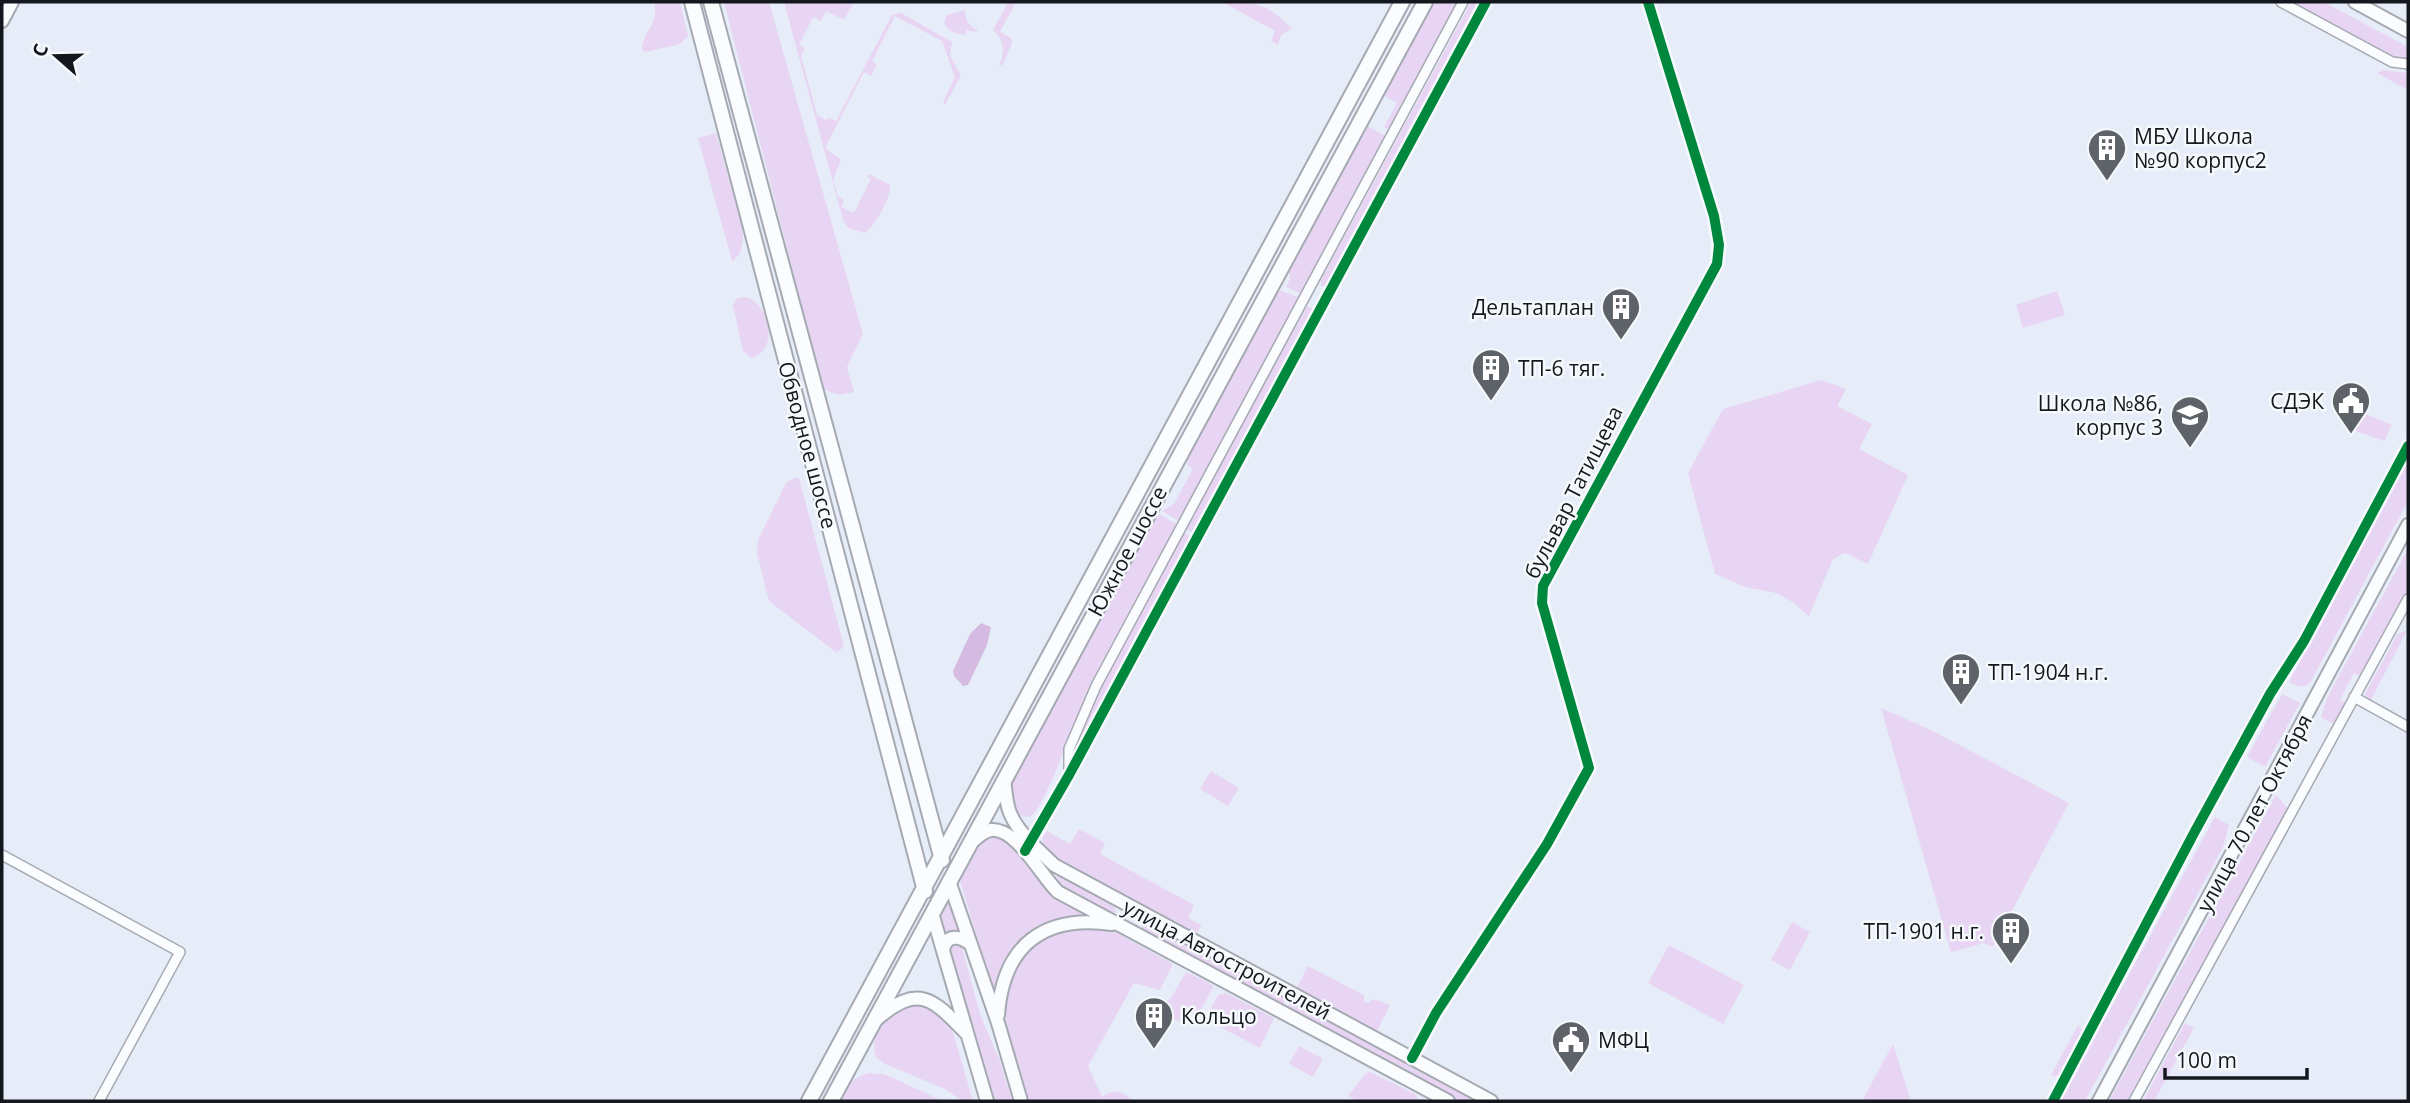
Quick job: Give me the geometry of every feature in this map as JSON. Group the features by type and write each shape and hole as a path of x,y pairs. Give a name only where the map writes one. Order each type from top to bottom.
{"main road":[{"path":"2,21 12,2"},
{"name":"Обводное шоссе","path":"692,2 932,913"},
{"name":"Обводное шоссе","path":"711,2 949,881"},
{"name":"Южное шоссе","path":"809,1101 1402,2"},
{"name":"Южное шоссе","path":"831,1101 1425,2"},
{"path":"2355,2 2408,31"},
{"name":"улица 70 лет Октября","path":"2099,1101 2408,525"},
{"name":"улица Автостроителей","path":"1004,779 1008,809 1028,847 1058,892 1448,1101"},
{"name":"улица Автостроителей","path":"970,844 982,833 989,830 1000,831 1054,865 1491,1101"},
{"path":"949,881 998,1023 1021,1100"},
{"path":"1127,928 1141,912"},
{"path":"932,913 987,1101"},
{"name":"улица Автостроителей","path":"998,1023 1004,978 1017,953 1035,936 1059,925 1078,922 1127,928"},
{"path":"943,950 952,937 960,937 969,943"},
{"path":"874,1021 897,1003 914,998 922,999 936,1004 968,1035"}],"street":[{"path":"1069,775 1069,749 1096,686 1464,2"},
{"path":"1028,847 1486,2"},
{"name":"бульвар Татищева","path":"1412,1058 1436,1013 1547,844 1589,768 1542,603 1543,586 1717,264 1719,245 1714,216 1648,2"},
{"path":"2281,2 2392,62 2408,64"},
{"path":"2053,1101 2194,833 2274,688 2304,641 2408,446"},
{"path":"2134,1101 2408,599"},
{"path":"2354,697 2408,727"},
{"path":"2,855 180,952 99,1101"}],"shaded area":[{"path":"654,2 680,2 688,36 680,44 645,52 642,49 643,42 655,16"},
{"path":"724,2 769,2 863,334 847,367 854,392 839,395 823,389"},
{"path":"784,2 854,2 844,20 826,11 821,21 813,17 799,45 805,48 801,56 817,115 825,120 829,118 836,121 892,15 901,13 952,42 950,56 961,75 945,105 943,102 955,77 942,41 895,16 872,61 877,64 871,76 864,72 825,148 841,160 833,180 838,196 844,200 841,207 854,213 871,179 867,177 869,174 890,185 882,211 864,233 848,228 843,220"},
{"path":"1008,2 1016,2 1000,32 1011,38 1012,43 1003,64 999,66 1003,47 993,30"},
{"path":"1222,2 1261,6 1292,29 1281,35 1278,45 1271,41 1275,31"},
{"path":"1430,2 1460,2 1390,131 1384,127 1397,103 1385,96 1388,81"},
{"path":"1471,2 1479,5 1327,286 1321,286 1321,280"},
{"path":"2284,2 2324,2 2408,47 2408,62 2391,60"},
{"path":"965,10 968,22 977,32 966,30 966,35 956,33 945,25 947,15"},
{"path":"2383,70 2408,73 2408,90 2377,73"},
{"path":"1368,126 1387,137 1302,294 1286,287 1290,279 1288,265 1356,140 1364,135"},
{"path":"716,133 743,232 741,250 732,261 698,138"},
{"path":"1275,289 1301,298 1179,521 1162,511 1174,504 1193,469 1187,465 1188,450"},
{"path":"2057,291 2065,315 2023,328 2016,305"},
{"path":"746,297 761,309 768,328 766,346 760,354 751,358 743,351 733,305 737,298"},
{"path":"1307,306 1313,309 1313,313 1192,532 1185,528"},
{"path":"1821,380 1846,389 1837,406 1872,424 1859,449 1908,475 1868,564 1845,553 1833,559 1809,616 1776,593 1745,587 1715,574 1688,473 1723,409"},
{"path":"2363,413 2392,425 2384,441 2353,430"},
{"path":"2408,459 2408,501 2310,683 2302,687 2289,682"},
{"path":"799,478 844,646 837,653 769,601 757,553 758,540 786,483"},
{"path":"1155,512 1177,524 1092,681 1054,775 1037,809 1029,817 1016,814 1008,787"},
{"path":"1183,532 1190,536 1082,745 1079,746 1077,742 1104,680"},
{"path":"2408,549 2408,591 2361,677 2354,673 2340,700 2347,704 2335,725 2321,717 2327,698"},
{"path":"981,623 991,627 987,645 968,685 963,686 953,671 970,634"},
{"path":"2406,632 2370,702 2365,694 2397,635"},
{"path":"2282,694 2300,703 2265,767 2247,757"},
{"path":"1881,708 1933,731 2069,803 1993,947 1984,943 1951,952"},
{"path":"1211,771 1239,788 1228,806 1200,789"},
{"path":"2276,795 2289,810 2131,1101 2109,1101"},
{"path":"2215,817 2229,825 2223,847 2085,1101 2060,1101"},
{"path":"1079,829 1105,843 1100,854 1194,905 1188,918 1202,925 1195,935 1056,861 1043,848 1043,837 1047,831 1070,844"},
{"path":"988,834 1013,842 1049,893 1098,919 1055,922 1041,927 1018,943 1003,968 997,1007 960,880 970,854"},
{"path":"1056,874 1114,905 1116,912 1109,914 1061,886"},
{"path":"948,894 962,935 942,939 936,918"},
{"path":"1792,922 1810,932 1790,970 1771,960"},
{"path":"1142,923 1147,923 1286,999 1282,1006 1142,930"},
{"path":"1089,927 1117,933 1173,964 1160,990 1134,983 1088,1066 1102,1097 1115,1092 1136,1101 1028,1101 1006,1025 1006,991 1022,953 1051,932"},
{"path":"951,942 961,944 980,1014 1000,1061 1012,1101 995,1101 968,1023 947,947"},
{"path":"1669,945 1744,985 1723,1024 1648,983"},
{"path":"1308,966 1364,995 1364,1001 1368,1003 1373,999 1390,1005 1377,1031 1375,1033 1294,993"},
{"path":"1186,972 1213,987 1198,1016 1188,1011 1182,1023 1152,1008 1171,998"},
{"path":"1226,993 1274,1018 1260,1048 1205,1019 1218,995"},
{"path":"1291,1001 1477,1101 1457,1101 1286,1009"},
{"path":"909,1003 933,1008 951,1026 973,1101 962,1101 945,1089 885,1064 877,1058 874,1047 881,1023 890,1012"},
{"path":"2185,1023 2194,1028 2154,1101 2143,1101"},
{"path":"2078,1025 2085,1034 2062,1078 2057,1075 2055,1077 2051,1075"},
{"path":"1893,1044 1911,1101 1862,1101"},
{"path":"1299,1046 1323,1059 1313,1077 1289,1064"},
{"path":"1370,1072 1415,1094 1419,1101 1358,1101 1348,1096 1365,1074"},
{"path":"868,1073 884,1074 943,1101 839,1101 854,1079"}],"cycle path":[{"path":"1025,851 1069,775 1486,2"},
{"path":"1412,1058 1436,1013 1547,844 1589,768 1542,603 1543,586 1717,264 1719,245 1714,216 1648,2"},
{"path":"2053,1101 2194,833 2270,694 2304,641 2408,446"}],"place":[{"name":"МБУ Школа №90 корпус2","path":"2107,182"},
{"name":"Дельтаплан","path":"1621,341"},
{"name":"ТП-6 тяг.","path":"1491,402"},
{"name":"СДЭК","path":"2351,435"},
{"name":"Школа №86, корпус 3","path":"2190,449"},
{"name":"ТП-1904 н.г.","path":"1961,706"},
{"name":"ТП-1901 н.г.","path":"2011,965"},
{"name":"Кольцо","path":"1154,1050"},
{"name":"МФЦ","path":"1571,1074"}]}
